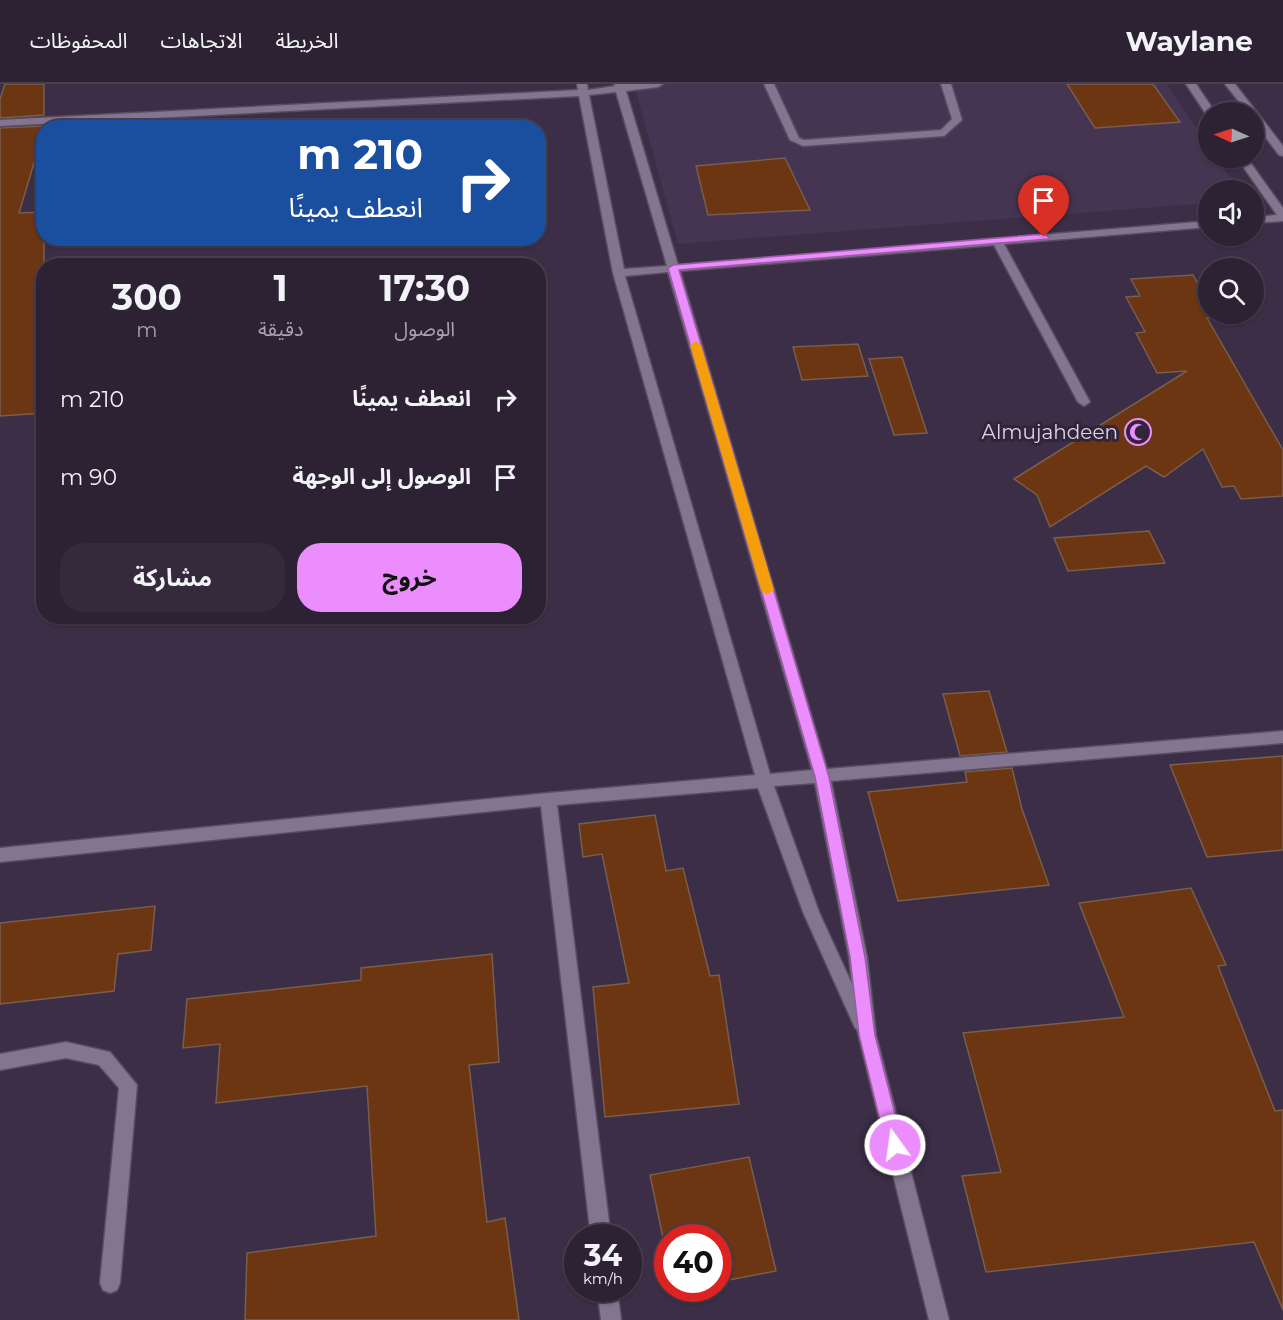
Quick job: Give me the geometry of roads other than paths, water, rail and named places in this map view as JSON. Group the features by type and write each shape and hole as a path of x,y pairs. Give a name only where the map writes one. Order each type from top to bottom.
{"street":[{"path":"51,120 658,84"},
{"path":"769,84 795,140 803,143 944,133 957,120 946,84"},
{"path":"1191,84 1203,102"},
{"path":"1230,84 1244,102"},
{"path":"620,86 822,777 858,957 867,1035 939,1320"},
{"path":"583,89 619,273 764,781 811,912 867,1035"},
{"path":"0,123 36,121"},
{"path":"1264,128 1283,153"},
{"path":"1249,168 1283,217 1264,219"},
{"path":"619,273 1198,225"},
{"path":"997,241 1084,402"},
{"path":"0,855 548,799 1283,737"},
{"path":"548,799 599,1224"},
{"path":"0,1062 66,1050 104,1058 128,1085 110,1283"},
{"path":"608,1302 610,1320"}],"place":[{"name":"Almujahdeen","path":"1138,432"}]}
